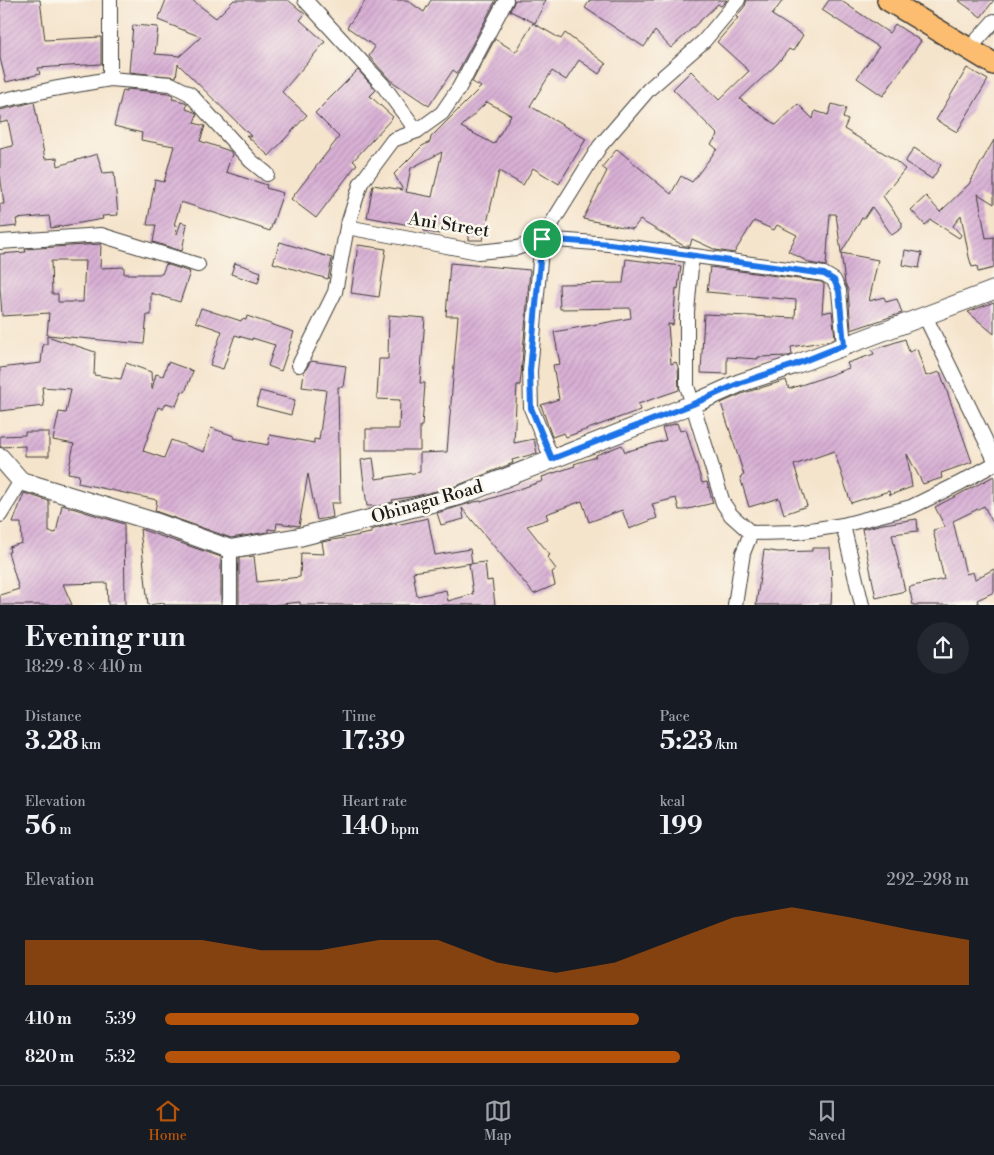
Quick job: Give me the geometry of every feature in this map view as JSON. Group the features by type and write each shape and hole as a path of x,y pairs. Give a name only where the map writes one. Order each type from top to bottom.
{"main road":[{"path":"888,0 972,45 994,53"},
{"path":"905,0 972,45 994,64"}],"street":[{"path":"110,0 110,79"},
{"path":"305,0 382,84 417,131"},
{"path":"299,365 336,292 348,227 361,183 393,140 417,131 442,113 455,94 506,0"},
{"path":"552,459 531,408 530,371 542,239 600,146 649,89 704,41 738,0"},
{"path":"972,45 994,21"},
{"path":"0,101 110,79 171,84 190,94 251,161 268,174"},
{"name":"Ani Street","path":"348,227 478,252 517,248 542,239 610,244 824,274 834,280 839,291 844,345"},
{"path":"0,242 101,235 198,265"},
{"path":"692,256 687,312 687,386 722,503 731,515 750,533 797,532 843,525 911,507 994,464"},
{"name":"Obinagu Road","path":"21,482 155,522 230,549 299,537 459,496 693,404 740,383 794,365 994,290"},
{"path":"925,316 994,458"},
{"path":"0,457 21,482 0,515"},
{"path":"843,525 862,605"},
{"path":"735,605 744,553 750,533"},
{"path":"230,549 230,605"}],"building":[{"path":"0,0 40,0 45,40 101,37 101,64 38,68 40,74 6,82 0,58"},
{"path":"166,0 192,0 216,18 234,0 288,0 305,14 300,20 325,42 282,92 307,115 269,156 246,135 252,137 178,64 176,77 129,72 133,25 158,27 155,54 179,57 201,37 158,20"},
{"path":"366,0 407,0 424,12 431,0 496,0 457,73 453,70 429,106 390,80 369,56 375,47 347,27"},
{"path":"515,0 546,0 535,23 510,11"},
{"path":"590,0 727,0 721,6 718,4 671,48 655,31 644,47 585,8"},
{"path":"747,0 783,0 772,15 803,35 793,51 789,49 777,64 740,99 776,125 798,104 813,119 815,111 828,115 832,104 846,108 843,118 848,120 844,129 892,158 905,169 883,196 902,223 902,228 892,235 872,207 864,219 862,218 841,253 836,214 830,214 826,266 810,263 788,251 797,235 777,225 774,230 754,221 734,253 716,250 692,239 690,246 684,246 640,220 633,229 583,219 607,171 602,167 617,149 671,194 681,176 692,182 717,149 711,144 718,135 673,89 691,71 719,100 749,71 717,42 738,18 736,17 745,6"},
{"path":"829,0 840,0 889,33 895,24 921,41 883,96 857,78 879,47 822,10"},
{"path":"958,0 994,0 981,17"},
{"path":"533,23 561,39 565,33 606,64 599,74 579,60 566,80 552,71 530,106 586,139 559,184 533,168 523,185 499,171 483,240 469,240 469,226 449,221 447,227 440,226 439,234 424,231 425,228 367,217 373,185 403,190 394,174 422,146 430,142 431,137 481,87 472,82 495,39 516,52","holes":["487,102 511,115 494,144 461,127","442,152 432,197 406,192 411,168"]},
{"path":"967,68 988,80 957,132 936,120"},
{"path":"358,70 376,90 370,96 393,117 353,161 357,164 316,218 291,199 339,137 315,113"},
{"path":"127,89 168,93 173,95 172,99 185,102 187,104 186,109 197,114 194,123 205,126 200,141 230,151 232,154 226,172 267,185 266,188 283,193 270,231 181,202 174,225 177,225 175,234 177,234 181,222 187,224 182,251 153,242 156,225 147,225 155,180 164,182 174,146 141,140 142,133 114,126 123,90 127,91"},
{"path":"34,102 45,159 57,158 58,166 97,154 103,173 114,172 118,215 102,216 103,219 51,228 49,216 16,219 17,226 0,228 0,204 4,204 0,173 0,149 13,146 8,121 0,123 0,110"},
{"path":"994,140 994,204 978,194 986,238 994,237 994,268 978,272 977,266 972,267 969,257 961,215 953,226 961,235 959,238 931,220 925,225 911,210 926,196 940,212 969,184"},
{"path":"914,148 941,165 932,179 905,162"},
{"path":"280,242 332,258 328,279 273,263"},
{"path":"101,244 100,268 124,267 124,274 162,274 166,264 190,272 180,302 151,293 151,315 147,315 144,344 47,335 49,313 2,316 0,254 26,252 25,249","holes":["51,261 85,261 83,302 58,302 58,294 52,294"]},
{"path":"358,245 386,249 379,297 351,293"},
{"path":"905,250 922,253 919,268 903,265"},
{"path":"841,253 878,260 869,301 884,297 886,302 897,299 902,313 851,330 848,290 845,283"},
{"path":"626,259 681,266 678,289 676,288 673,325 668,324 671,364 676,362 678,367 679,390 638,404 640,410 566,437 564,433 552,437 541,405 559,399 553,365 560,364 554,332 631,318 630,308 560,309 559,284 623,283"},
{"path":"235,263 261,272 258,283 231,274"},
{"path":"450,263 530,270 520,385 517,385 514,443 534,439 537,453 512,460 513,463 456,486 392,500 393,502 379,506 367,506 361,460 373,458 376,479 420,472 420,453 447,452 458,316 446,316"},
{"path":"710,267 821,282 824,284 822,313 832,311 835,338 828,341 791,347 792,355 789,356 758,357 758,359 727,357 727,374 701,373 704,314 795,318 796,300 707,292"},
{"path":"994,302 994,334 968,312"},
{"path":"201,308 241,321 242,319 246,320 247,316 294,332 281,371 268,366 275,345 235,335 223,369 210,365 222,331 196,322"},
{"path":"389,315 425,318 420,383 425,383 422,426 420,426 420,450 366,450 366,429 399,429 400,400 377,399 379,359 388,359"},
{"path":"47,336 95,352 94,375 121,379 126,363 151,372 152,389 156,374 163,376 168,362 193,371 185,392 182,391 176,406 166,403 163,409 158,407 143,451 164,458 171,440 204,452 211,428 234,436 233,438 268,445 270,435 314,443 314,439 319,440 326,390 302,387 304,372 311,361 346,366 343,387 338,387 340,503 331,503 333,517 317,520 308,474 299,526 277,523 276,530 268,529 268,532 231,538 155,511 157,500 78,483 79,475 68,473 74,444 53,440 59,412 66,413 71,389 42,387 44,406 0,411 0,368 41,363 43,344 47,344"},
{"path":"905,339 909,352 917,349 926,376 940,372 972,462 941,473 942,478 923,484 907,454 912,487 890,495 889,491 851,503 834,451 794,465 807,506 784,514 779,498 749,507 740,477 744,475 721,403 744,393 786,380 789,389 819,379 849,368 847,363 874,354 872,350"},
{"path":"260,391 295,400 291,415 256,406"},
{"path":"677,423 680,431 686,429 702,483 707,482 713,503 684,510 679,510 676,498 652,504 657,518 629,529 622,510 589,522 582,501 546,514 548,519 527,526 550,555 547,557 556,569 552,572 555,585 534,594 462,508 464,519 441,525 437,513 474,502 481,502 543,481 542,477 575,466 574,464 596,457 596,455 622,445 625,452 666,440 662,428"},
{"path":"25,432 49,432 49,456 25,456 25,446 0,447 0,436 25,435"},
{"path":"994,476 994,525 984,506 953,521 966,574 973,572 975,579 994,569 994,592 977,600 979,605 913,605 909,587 944,579 933,530 945,527 935,507"},
{"path":"24,493 49,501 49,532 56,533 62,505 124,524 125,605 108,605 107,583 63,584 72,605 0,605 0,595 19,589 8,552 10,552 9,547 22,543 21,523 13,523"},
{"path":"428,518 435,555 470,549 472,563 413,572 417,596 446,590 448,601 473,594 469,564 485,562 487,581 492,580 495,605 300,605 300,602 273,605 239,605 239,558 254,556 257,582 300,577 301,553 324,554 322,542 371,533 371,530 396,523 396,525"},
{"path":"917,519 918,531 892,534 905,591 876,598 862,529"},
{"path":"140,529 221,557 221,605 164,605 164,603 148,605"},
{"path":"812,548 830,548 831,605 756,605 764,550 778,552 812,551"}],"route":[{"path":"542,239 610,244 824,274 834,280 839,291 844,345 794,365 740,383 693,404 552,459 531,408 530,371 542,239"}]}
